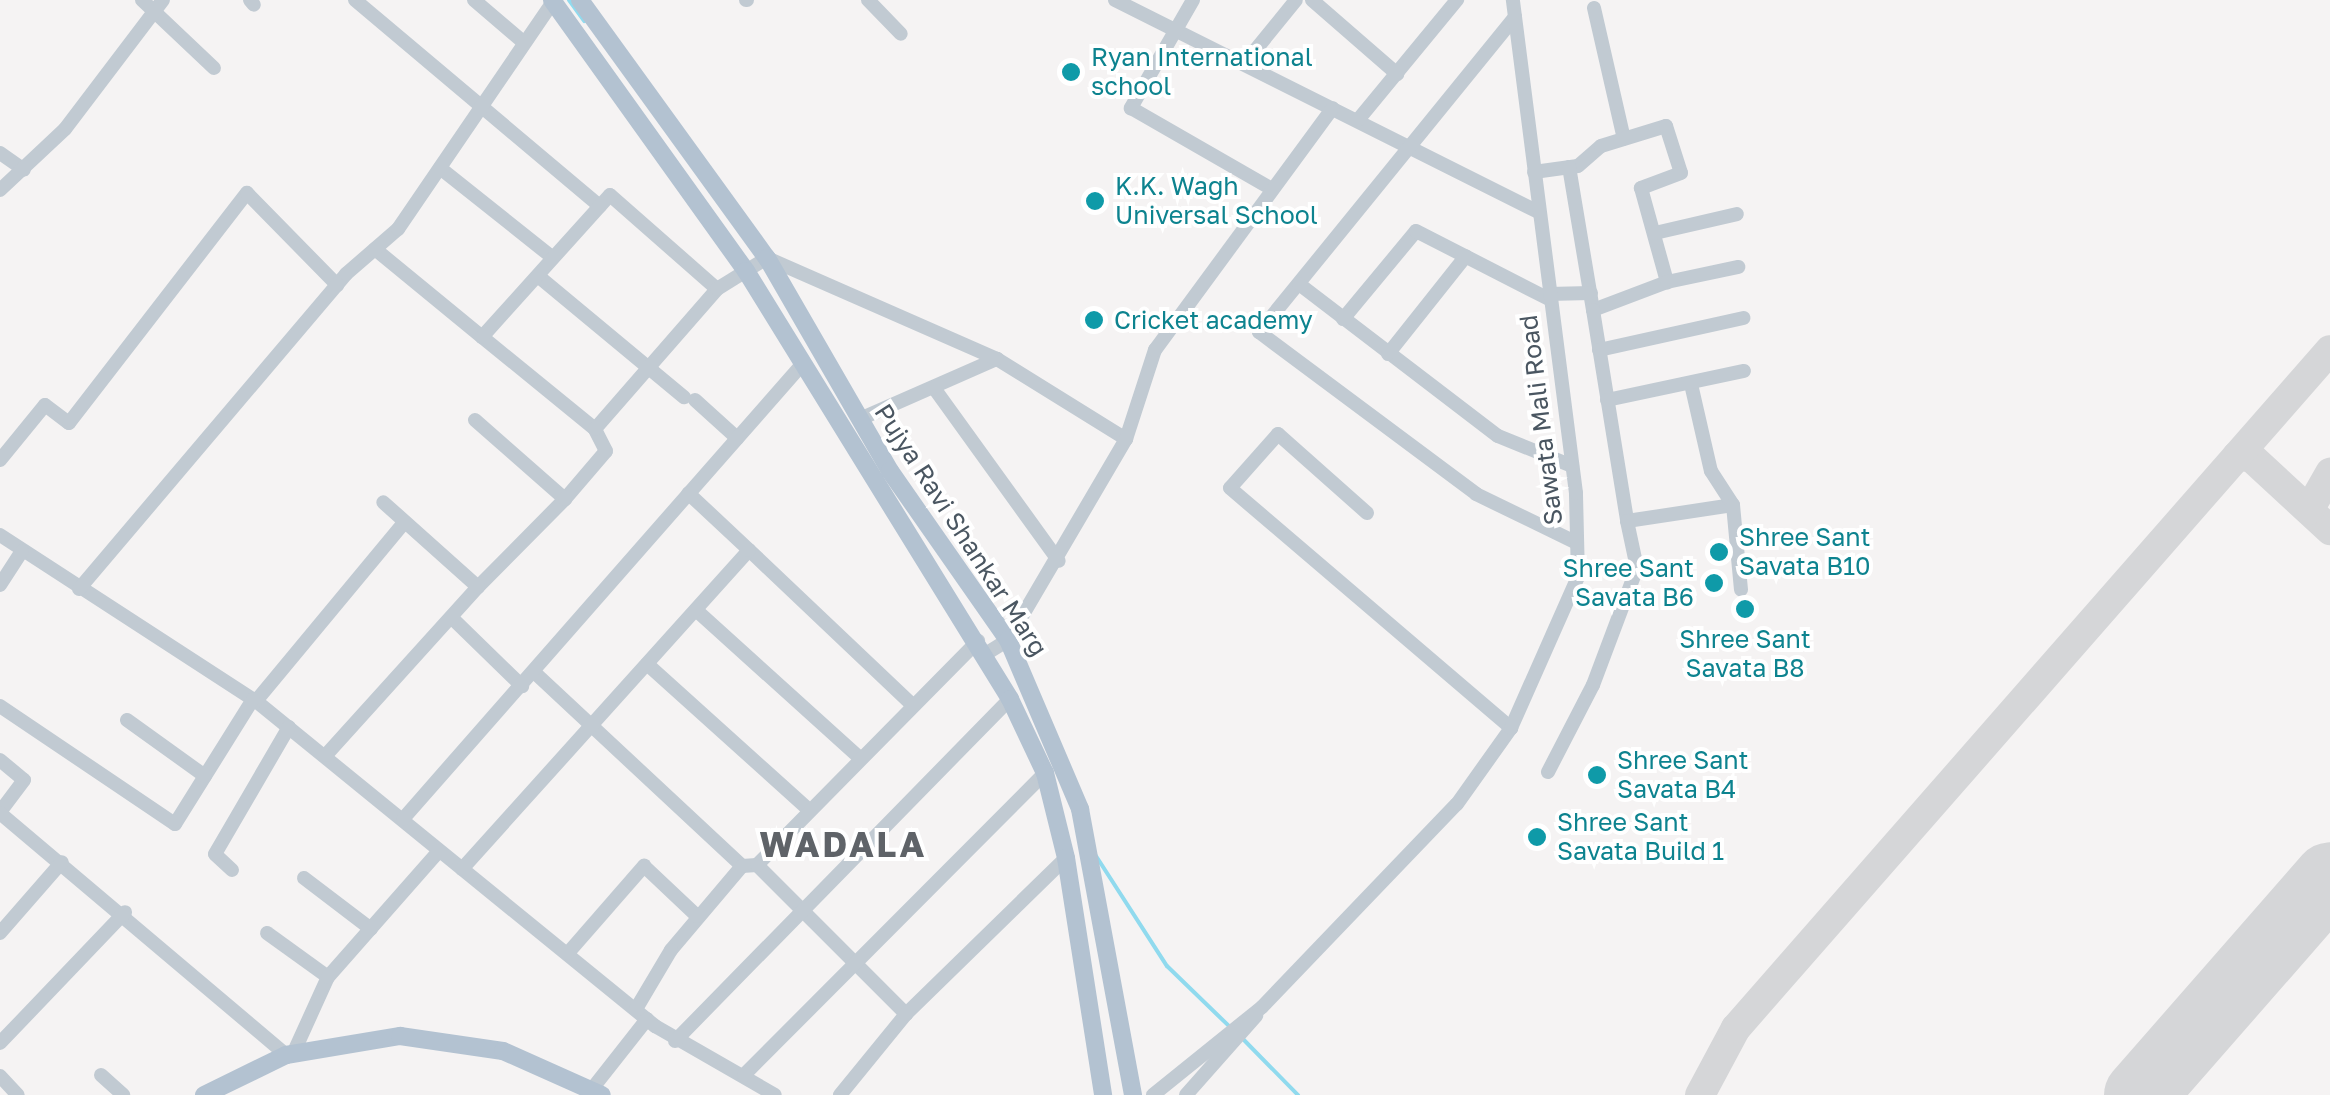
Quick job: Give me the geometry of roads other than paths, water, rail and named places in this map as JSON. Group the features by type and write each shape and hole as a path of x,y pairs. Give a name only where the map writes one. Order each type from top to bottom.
{"main road":[{"name":"Pujya Ravi Shankar Marg","path":"580,0 767,258 860,419 1008,640 1080,809 1134,1095"},
{"path":"552,1 746,271 800,368 982,648 1010,699 1045,774 1066,858 1104,1095"},
{"path":"204,1095 290,1054 372,1037 430,1038 521,1056 597,1092"}],"street":[{"path":"355,0 478,110 600,206"},
{"path":"474,0 522,41"},
{"path":"868,0 901,34"},
{"path":"1115,0 1538,212"},
{"path":"1193,0 1170,27 1131,108 1272,190"},
{"path":"1244,64 1296,0"},
{"path":"1312,0 1397,74"},
{"name":"Sawata Mali Road","path":"1154,1095 1262,1007 1457,804 1511,728 1578,577 1572,466 1513,0"},
{"path":"79,589 440,168 552,1"},
{"path":"0,190 24,170 153,3 214,68"},
{"path":"1358,120 1448,3"},
{"path":"1594,8 1624,139"},
{"path":"1515,17 1259,332 1476,494 1577,543"},
{"path":"597,1092 697,916 911,704 982,648 1008,640 1059,561 1126,439 1155,350 1333,108"},
{"path":"1534,172 1569,167 1624,139 1666,126 1681,173 1641,188 1668,282"},
{"path":"0,152 24,170"},
{"path":"1548,772 1594,686 1637,568 1569,167"},
{"path":"440,168 554,258"},
{"path":"0,460 45,405 69,423 247,193 337,285"},
{"path":"482,337 610,195 717,290"},
{"path":"1656,234 1737,214"},
{"path":"1344,318 1416,230 1548,296 1590,293"},
{"path":"326,755 606,451 595,430 374,249"},
{"path":"1388,354 1466,256"},
{"path":"595,430 717,290 767,258 997,359 1126,439"},
{"path":"1593,310 1668,282 1738,267"},
{"path":"538,276 738,438"},
{"path":"1298,284 1498,436 1572,466"},
{"path":"1599,350 1743,318"},
{"path":"860,419 997,359"},
{"path":"403,819 800,368"},
{"path":"1608,400 1744,371"},
{"path":"1691,384 1711,472 1733,505 1741,590"},
{"path":"934,388 1059,561"},
{"path":"475,420 565,499"},
{"path":"1367,513 1278,434 1230,488 1511,728"},
{"path":"688,493 911,704"},
{"path":"383,502 478,587"},
{"path":"1627,521 1733,505"},
{"path":"0,706 175,824 255,700 404,522"},
{"path":"0,535 255,700 675,1041 775,1095"},
{"path":"462,870 750,550"},
{"path":"0,585 22,551"},
{"path":"696,610 860,758"},
{"path":"452,618 522,686"},
{"path":"647,664 808,809"},
{"path":"534,672 856,963 906,1014"},
{"path":"675,1041 795,911 1010,699"},
{"path":"127,720 205,776"},
{"path":"232,870 215,854 289,727"},
{"path":"0,760 24,780 0,812 290,1054 328,977 439,851"},
{"path":"744,1075 1045,774"},
{"path":"840,1095 906,1014 1066,858"},
{"path":"0,934 62,862"},
{"path":"568,952 644,866 697,916"},
{"path":"304,878 371,929"},
{"path":"0,1043 124,912"},
{"path":"267,933 328,977"},
{"path":"1186,1095 1262,1007"},
{"path":"101,1075 123,1095"},
{"path":"0,1076 18,1095"}],"waterway":[{"path":"569,0 584,21"},
{"path":"1096,856 1167,966 1231,1028"},
{"path":"1242,1038 1298,1095"}],"place":[{"name":"Ryan International school","path":"1071,72"},
{"name":"K.K. Wagh Universal School","path":"1095,201"},
{"name":"Cricket academy","path":"1094,320"},
{"name":"Shree Sant Savata B10","path":"1719,552"},
{"name":"Shree Sant Savata B6","path":"1714,583"},
{"name":"Shree Sant Savata B8","path":"1745,609"},
{"name":"Shree Sant Savata B4","path":"1597,775"},
{"name":"Shree Sant Savata Build 1","path":"1537,837"}],"district":[{"name":"WADALA","path":"843,844"}]}
